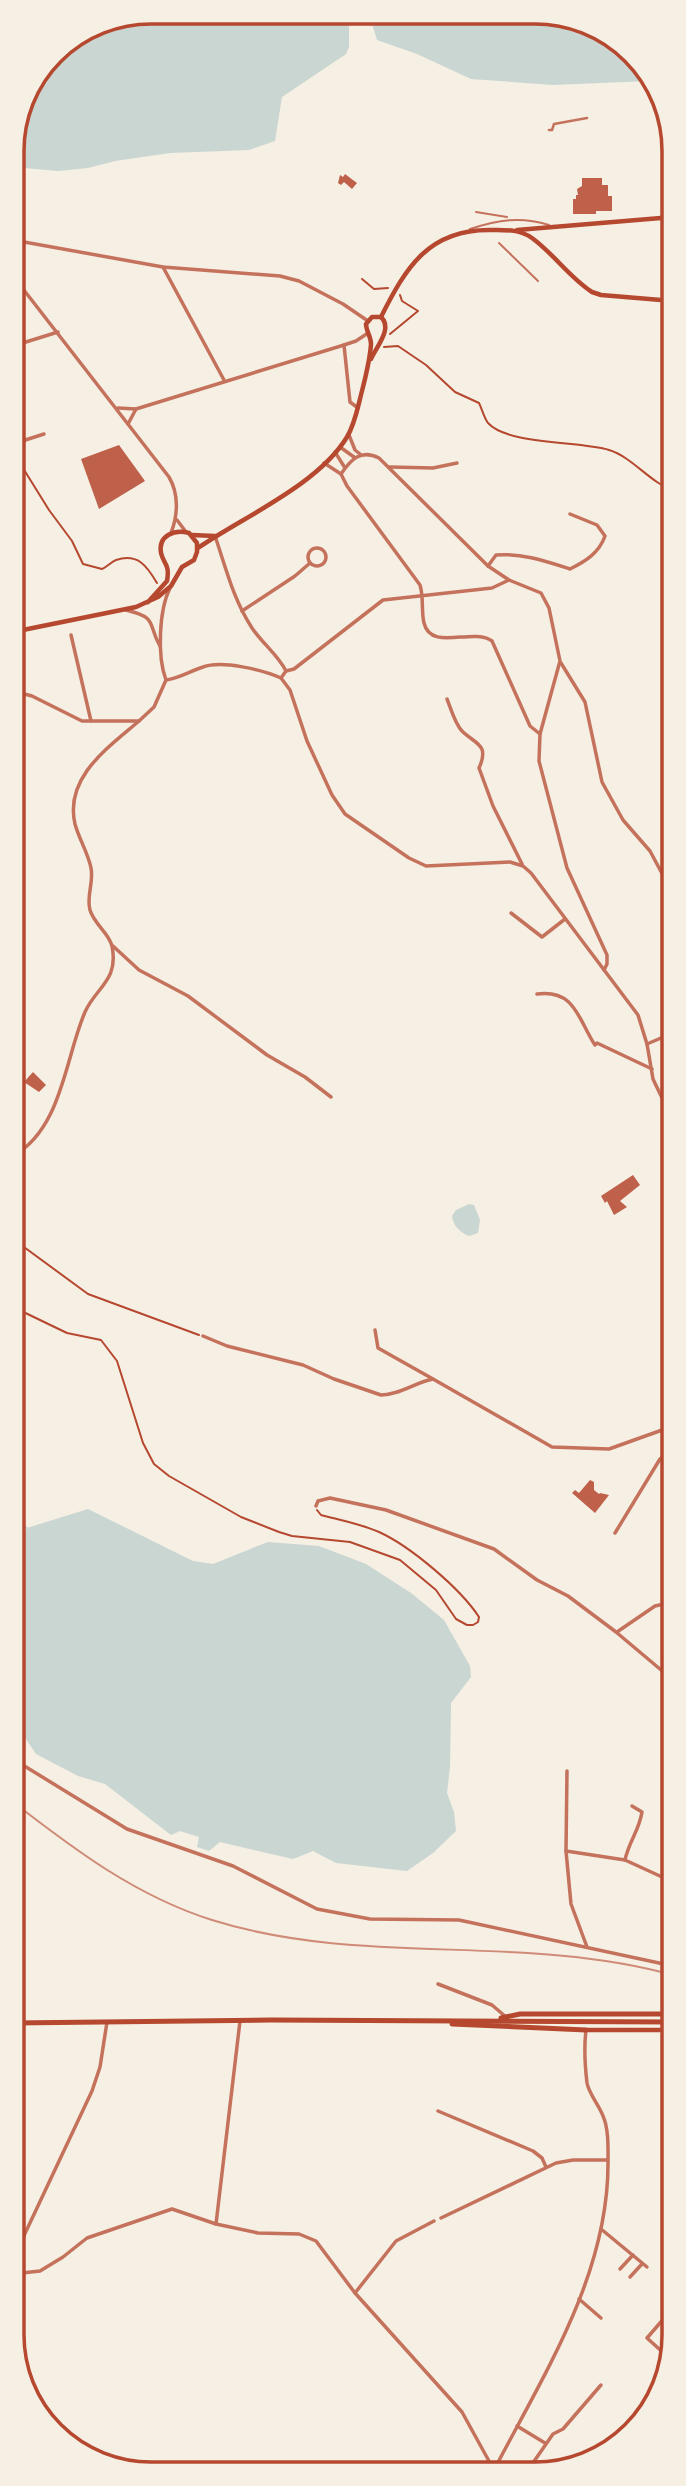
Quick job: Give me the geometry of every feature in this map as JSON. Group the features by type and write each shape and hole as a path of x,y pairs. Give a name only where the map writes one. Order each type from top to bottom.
{"main road":[{"path":"516,231 520,228 662,218"},
{"path":"381,317 401,278 421,254 440,240 466,231 516,231 535,241 591,291 601,295 662,300"},
{"path":"25,630 124,610 158,597 171,586 182,567 194,561 198,548 283,494 324,463 340,447 348,435 358,408 370,361 387,328 386,321 381,317 372,317 366,327 369,334 370,361"},
{"path":"369,334 376,337 382,335"},
{"path":"148,602 167,581 167,563 161,552 166,536 186,532 191,535 215,536"},
{"path":"191,535 198,548"},
{"path":"167,563 182,567"},
{"path":"484,2020 548,2013 661,2014"},
{"path":"414,2021 586,2030 661,2030"},
{"path":"24,2022 661,2022"}],"street":[{"path":"549,130 552,130 554,124 587,118"},
{"path":"25,242 163,267 280,276 299,281 343,304 368,321"},
{"path":"163,267 224,380"},
{"path":"25,291 173,483 177,520 186,532"},
{"path":"25,342 58,332"},
{"path":"116,408 136,408 344,345 369,334"},
{"path":"344,345 350,402 358,408"},
{"path":"128,424 136,408"},
{"path":"25,440 44,434"},
{"path":"348,435 360,454"},
{"path":"340,447 354,457"},
{"path":"335,452 345,468"},
{"path":"341,474 354,457 371,454 388,467 488,566 509,580 536,590 545,599 560,662 585,702 602,782 623,820 650,851 662,873"},
{"path":"324,463 341,474 420,585 423,595 423,622 427,631 435,637 481,635 492,641 530,726 540,734"},
{"path":"388,467 433,468 457,463"},
{"path":"488,566 496,555 509,554 534,557 570,569 585,561 601,548 605,536 597,525 570,514"},
{"path":"171,533 177,520"},
{"path":"215,536 225,571 242,611 286,671"},
{"path":"318,547 324,551 326,557 323,564 317,566 310,562 308,555 312,549 318,547"},
{"path":"242,611 287,582 310,562"},
{"path":"281,678 286,671 294,669 378,602 394,597 492,588 509,580"},
{"path":"171,586 163,605 162,669 166,680 154,707 87,770 75,801 74,820 91,867 90,911 112,944 139,970 188,996 267,1055 305,1077 331,1097"},
{"path":"124,610 146,617 153,624 162,648"},
{"path":"71,635 91,721"},
{"path":"560,662 540,734 539,761 567,868 607,955 604,970"},
{"path":"166,680 218,664 281,678 289,690 318,767 345,814 409,858 426,866 510,862 523,866"},
{"path":"25,694 82,721 139,721"},
{"path":"447,699 460,730 478,741 482,752 479,768 493,806 523,866 638,1015 647,1044 653,1079 662,1097"},
{"path":"511,913 542,937 565,919"},
{"path":"25,1148 35,1137 60,1093 84,1015 110,978 112,944"},
{"path":"537,994 563,996 595,1045 597,1043 652,1069"},
{"path":"647,1044 662,1037"},
{"path":"375,1330 378,1348 552,1447 609,1449 661,1430"},
{"path":"204,1336 227,1346 303,1365 381,1395 433,1379"},
{"path":"615,1533 661,1458"},
{"path":"316,1506 318,1501 330,1498 386,1510 494,1549 537,1580 568,1596 661,1670"},
{"path":"616,1632 661,1605"},
{"path":"24,1766 127,1829 233,1866 317,1909 370,1919 459,1920 661,1963"},
{"path":"567,1772 566,1852 572,1904 587,1947"},
{"path":"625,1860 629,1844 639,1830 642,1812 632,1806"},
{"path":"566,1852 625,1860 661,1877"},
{"path":"438,1984 492,2005 506,2017"},
{"path":"216,2224 240,2021"},
{"path":"24,2235 98,2077 107,2022"},
{"path":"498,2462 563,2337 579,2300 589,2276 606,2206 608,2160 605,2119 587,2085 586,2030"},
{"path":"438,2110 533,2151 542,2158 546,2167"},
{"path":"441,2218 546,2167 573,2160 608,2160"},
{"path":"24,2272 40,2270 63,2258 87,2238 172,2209 216,2224 258,2233 299,2234 316,2241 355,2293 462,2412 488,2462"},
{"path":"355,2293 396,2241 434,2221"},
{"path":"601,2229 644,2265 631,2277"},
{"path":"620,2269 633,2255"},
{"path":"579,2300 601,2318"},
{"path":"660,2350 647,2338 661,2322"},
{"path":"533,2462 553,2434 563,2429 601,2385"},
{"path":"517,2426 545,2444"}],"lane":[{"path":"476,212 554,227"},
{"path":"466,231 512,218"},
{"path":"499,243 538,281"}],"path":[{"path":"362,279 374,289 388,288"},
{"path":"400,295 402,301 418,311 391,332 379,348 398,346 426,365 455,391 479,403 487,422 502,433 610,450 638,465 662,487"},
{"path":"25,471 72,541 83,564 102,569 118,560 136,559 145,564 159,587"},
{"path":"24,1247 88,1294 204,1336"},
{"path":"24,1313 67,1333 101,1340 117,1362 143,1443 154,1464 169,1476 241,1517 279,1532 299,1537 350,1542 400,1560 436,1590 456,1619 467,1625 478,1622 479,1617 475,1611 433,1569 388,1536 321,1515 316,1506"}],"shaded area":[{"path":"152,24 349,24 349,47 346,54 282,97 275,141 249,150 170,153 58,171 25,168 27,127 34,103 51,74 68,56 88,42 111,31"},
{"path":"372,24 534,24 559,27 575,31 612,51 640,81 553,85 471,79 417,54 377,40"},
{"path":"469,1204 474,1205 480,1220 478,1233 469,1236 458,1229 452,1216 456,1210"},
{"path":"88,1509 193,1561 213,1564 268,1542 319,1546 366,1564 411,1593 444,1620 470,1666 471,1677 451,1703 447,1793 454,1812 456,1831 433,1853 407,1871 336,1863 313,1851 293,1859 220,1842 209,1851 197,1847 199,1837 180,1831 171,1835 105,1784 78,1776 36,1754 24,1737 24,1532 27,1528"}],"building":[{"path":"345,174 357,183 352,189 344,182 341,185 338,183 340,175 343,177"},
{"path":"582,178 602,178 602,185 608,185 608,196 612,196 612,211 573,214 573,199 576,199 577,189 582,186"},
{"path":"119,445 145,481 99,509 81,459"},
{"path":"33,1072 46,1085 39,1092 25,1081"},
{"path":"633,1175 640,1185 620,1201 627,1207 614,1215 607,1201 605,1203 601,1196"},
{"path":"590,1480 594,1482 594,1490 599,1494 609,1495 595,1513 572,1493 575,1490 579,1493"}],"railway":[{"path":"24,1810 83,1854 132,1885 212,1920 268,1934 326,1943 559,1955 661,1973"}]}
